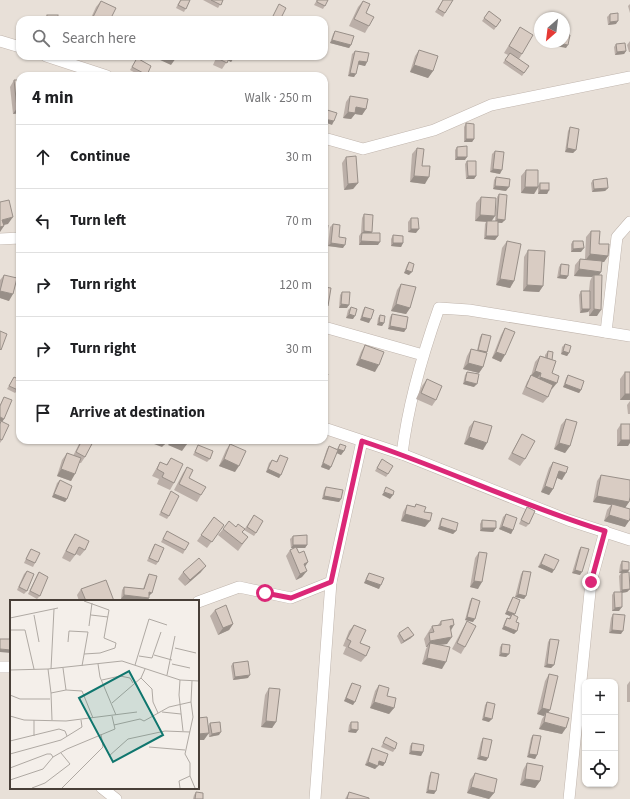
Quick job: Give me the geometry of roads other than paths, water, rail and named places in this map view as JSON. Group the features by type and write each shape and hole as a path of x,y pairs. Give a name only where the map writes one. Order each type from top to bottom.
{"street":[{"path":"0,41 16,46"},
{"path":"58,60 95,72"},
{"path":"328,139 364,148 434,130 491,105 630,77"},
{"path":"606,332 617,237 630,222"},
{"path":"0,239 16,238"},
{"path":"402,454 406,426 423,355 439,308 469,310 630,336"},
{"path":"328,328 423,355"},
{"path":"328,429 402,454 568,520 630,540"},
{"path":"315,799 331,582 362,441"},
{"path":"569,799 591,582 605,531"},
{"path":"199,602 239,587 291,598 331,582"},
{"path":"103,789 116,799"}]}
